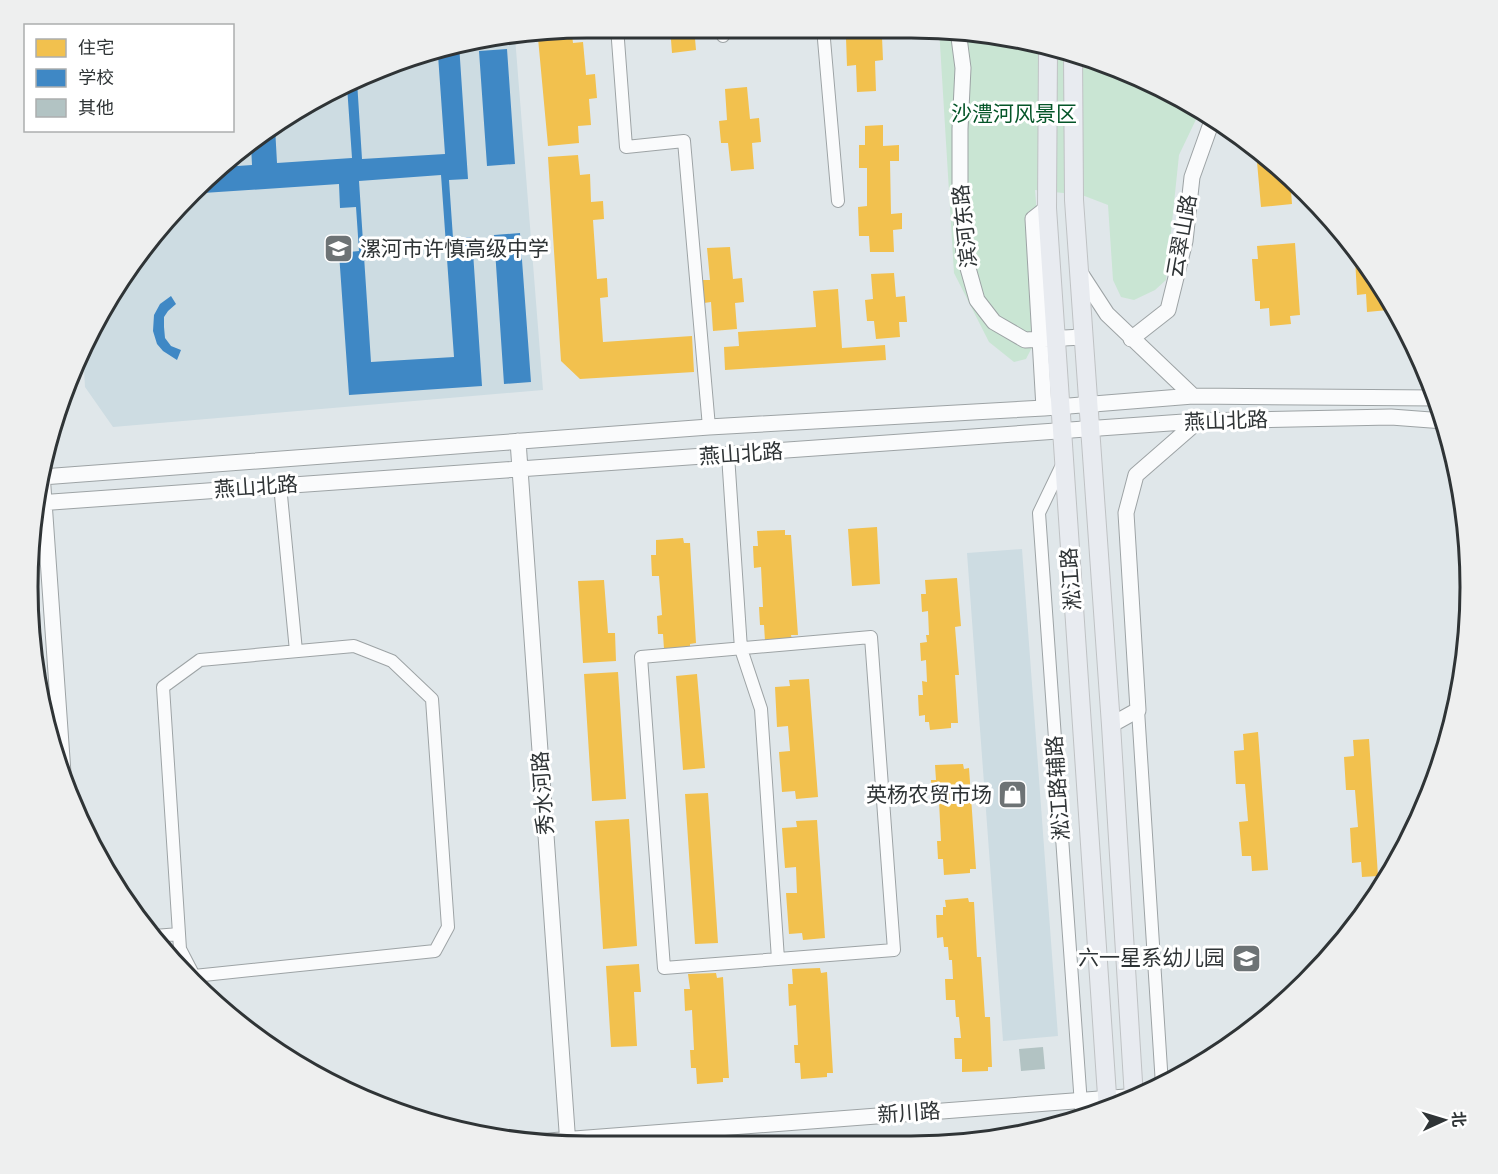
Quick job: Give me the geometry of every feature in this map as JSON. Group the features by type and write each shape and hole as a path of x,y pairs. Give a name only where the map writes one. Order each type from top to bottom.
{"main road":[{"name":"淞江路","path":"1048,55 1047,339 1052,408 1062,430 1108,1100"},
{"name":"淞江路","path":"1073,62 1074,200 1078,271 1135,1088"}],"street":[{"path":"618,38 626,147 684,141 709,428"},
{"path":"824,38 838,201"},
{"name":"滨河东路","path":"959,40 963,68 960,188 964,254 977,300 994,322 1025,340 1083,337"},
{"name":"云翠山路","path":"1131,339 1168,310 1185,241 1192,177 1210,126"},
{"path":"1078,271 1107,314 1193,396"},
{"name":"燕山北路","path":"49,474 709,428 1052,408 1193,396 1427,398"},
{"name":"燕山北路","path":"44,503 280,484 1198,421 1391,417 1434,420"},
{"path":"1161,1076 1126,513 1136,475 1198,421"},
{"name":"秀水河路","path":"518,441 568,1135"},
{"path":"728,455 741,649 761,709 778,959"},
{"name":"淞江路辅路","path":"1063,462 1039,513 1081,1109"},
{"path":"280,484 296,651"},
{"path":"42,515 61,743"},
{"path":"871,638 894,951 664,968 641,657 741,649 871,638"},
{"path":"188,965 180,949 163,687 200,660 354,646 392,661 432,699 448,927 435,951 198,976"},
{"path":"1111,725 1138,710"},
{"path":"162,935 179,934"},
{"name":"新川路","path":"641,1136 1081,1100 1100,1103"}],"shaded area":[{"name":"漯河市许慎高级中学","path":"515,42 543,390 113,427 85,387 84,366 94,344 111,312 151,252 198,198 252,151 312,111 377,79 445,56"},
{"name":"英杨农贸市场","path":"1022,549 1058,1036 1003,1041 967,553"}],"green space":[{"name":"沙澧河风景区","path":"940,39 983,42 1053,56 1121,79 1197,118 1179,155 1166,280 1155,290 1134,300 1121,297 1113,280 1108,205 1082,195 1035,190 1046,320 1026,359 1014,362 989,342 954,273"}],"building: 住宅":[{"path":"572,38 573,43 583,42 586,75 595,74 597,98 589,99 591,125 578,126 579,143 548,146 538,40"},
{"path":"671,38 695,38 696,50 672,53"},
{"path":"846,38 882,38 883,60 875,61 876,91 857,92 856,65 847,66"},
{"path":"747,87 750,119 759,118 761,142 752,143 754,169 731,171 728,143 721,143 719,121 727,120 725,89"},
{"path":"883,125 883,146 899,145 899,161 890,161 891,214 902,213 902,229 893,230 894,252 870,252 869,236 859,236 858,207 867,206 867,168 859,168 859,145 865,145 865,126"},
{"path":"578,155 580,175 590,174 591,202 603,201 604,219 593,220 597,279 607,278 608,297 600,298 603,342 692,336 694,372 580,379 561,361 548,157"},
{"path":"1257,162 1291,190 1292,204 1261,207"},
{"path":"1295,243 1300,315 1290,316 1291,324 1270,326 1269,308 1260,309 1260,301 1255,301 1252,259 1258,259 1257,246"},
{"path":"730,247 733,279 742,278 744,302 735,303 737,329 713,331 711,302 704,303 702,280 710,280 707,248"},
{"path":"1355,264 1386,310 1367,312 1366,294 1357,295"},
{"path":"894,273 896,297 905,296 907,322 899,322 900,337 876,339 874,321 867,321 865,300 873,299 871,274"},
{"path":"838,289 842,348 885,345 886,360 725,370 724,347 739,346 738,332 816,327 813,291"},
{"path":"877,527 880,584 852,586 848,529"},
{"path":"785,530 785,535 791,535 798,635 791,635 792,640 765,641 764,625 760,625 759,607 763,607 761,567 754,568 753,546 758,546 757,531"},
{"path":"683,538 684,543 690,543 696,643 690,644 690,648 664,649 663,634 658,634 657,616 662,615 659,576 652,576 651,555 656,555 656,540"},
{"path":"957,578 961,626 955,627 959,675 955,675 958,723 951,723 951,728 930,730 929,722 925,722 925,715 919,716 918,695 923,695 922,681 927,682 926,660 921,661 920,643 927,642 926,635 929,635 928,611 922,612 921,594 926,594 925,580"},
{"path":"604,580 608,633 615,633 616,661 583,663 578,581"},
{"path":"618,672 626,799 592,801 584,674"},
{"path":"697,674 705,768 683,770 676,676"},
{"path":"809,679 818,797 796,799 795,791 782,792 779,752 790,751 788,726 777,727 775,687 790,686 789,680"},
{"path":"1258,732 1268,870 1252,871 1251,856 1242,856 1239,822 1248,821 1245,784 1236,784 1234,751 1244,750 1243,734"},
{"path":"1369,739 1378,876 1362,877 1361,862 1352,863 1350,828 1358,827 1355,790 1346,790 1344,757 1354,756 1353,740"},
{"path":"963,764 964,769 969,768 976,869 970,869 970,873 944,875 943,859 938,859 937,841 941,841 939,801 932,802 931,780 936,780 935,765"},
{"path":"708,793 718,943 695,944 685,794"},
{"path":"629,819 637,946 603,949 595,821"},
{"path":"817,820 825,938 803,940 802,933 789,934 786,893 797,893 796,867 785,868 782,828 797,827 796,821"},
{"path":"968,898 969,902 974,902 977,957 981,957 985,1017 990,1017 992,1067 988,1067 988,1071 962,1072 962,1059 955,1059 954,1038 961,1038 959,1017 956,1017 955,1000 946,1000 945,979 953,979 952,960 949,960 948,947 944,947 943,937 937,938 936,915 943,915 943,907 946,907 945,900"},
{"path":"639,964 641,992 634,992 637,1046 611,1047 606,966"},
{"path":"820,968 821,973 827,972 833,1073 827,1073 827,1077 801,1079 800,1063 795,1063 794,1045 798,1045 796,1005 789,1006 788,984 793,984 792,969"},
{"path":"716,973 717,978 723,977 729,1078 723,1078 723,1082 697,1084 696,1068 691,1068 690,1050 694,1050 692,1010 685,1011 684,989 690,989 688,974"}],"building: 学校":[{"path":"507,49 515,164 487,166 479,51"},
{"path":"460,53 468,179 449,180 453,238 472,237 482,386 349,395 339,253 359,251 356,207 340,208 339,184 204,193 234,166 252,165 251,152 275,135 277,163 352,158 347,92 357,88 362,159 445,154 438,58","holes":["441,175 454,357 371,362 359,181"]},
{"path":"520,233 531,382 504,384 494,235"},
{"path":"171,296 176,304 164,317 165,338 171,346 181,350 177,360 157,344 153,331 154,315 160,304"}],"building: 其他":[{"path":"1043,1047 1045,1069 1021,1071 1019,1049"}],"place":[{"name":"漯河市许慎高级中学","path":"339,249"},
{"name":"英杨农贸市场","path":"1013,795"},
{"name":"六一星系幼儿园","path":"1246,958"}]}
